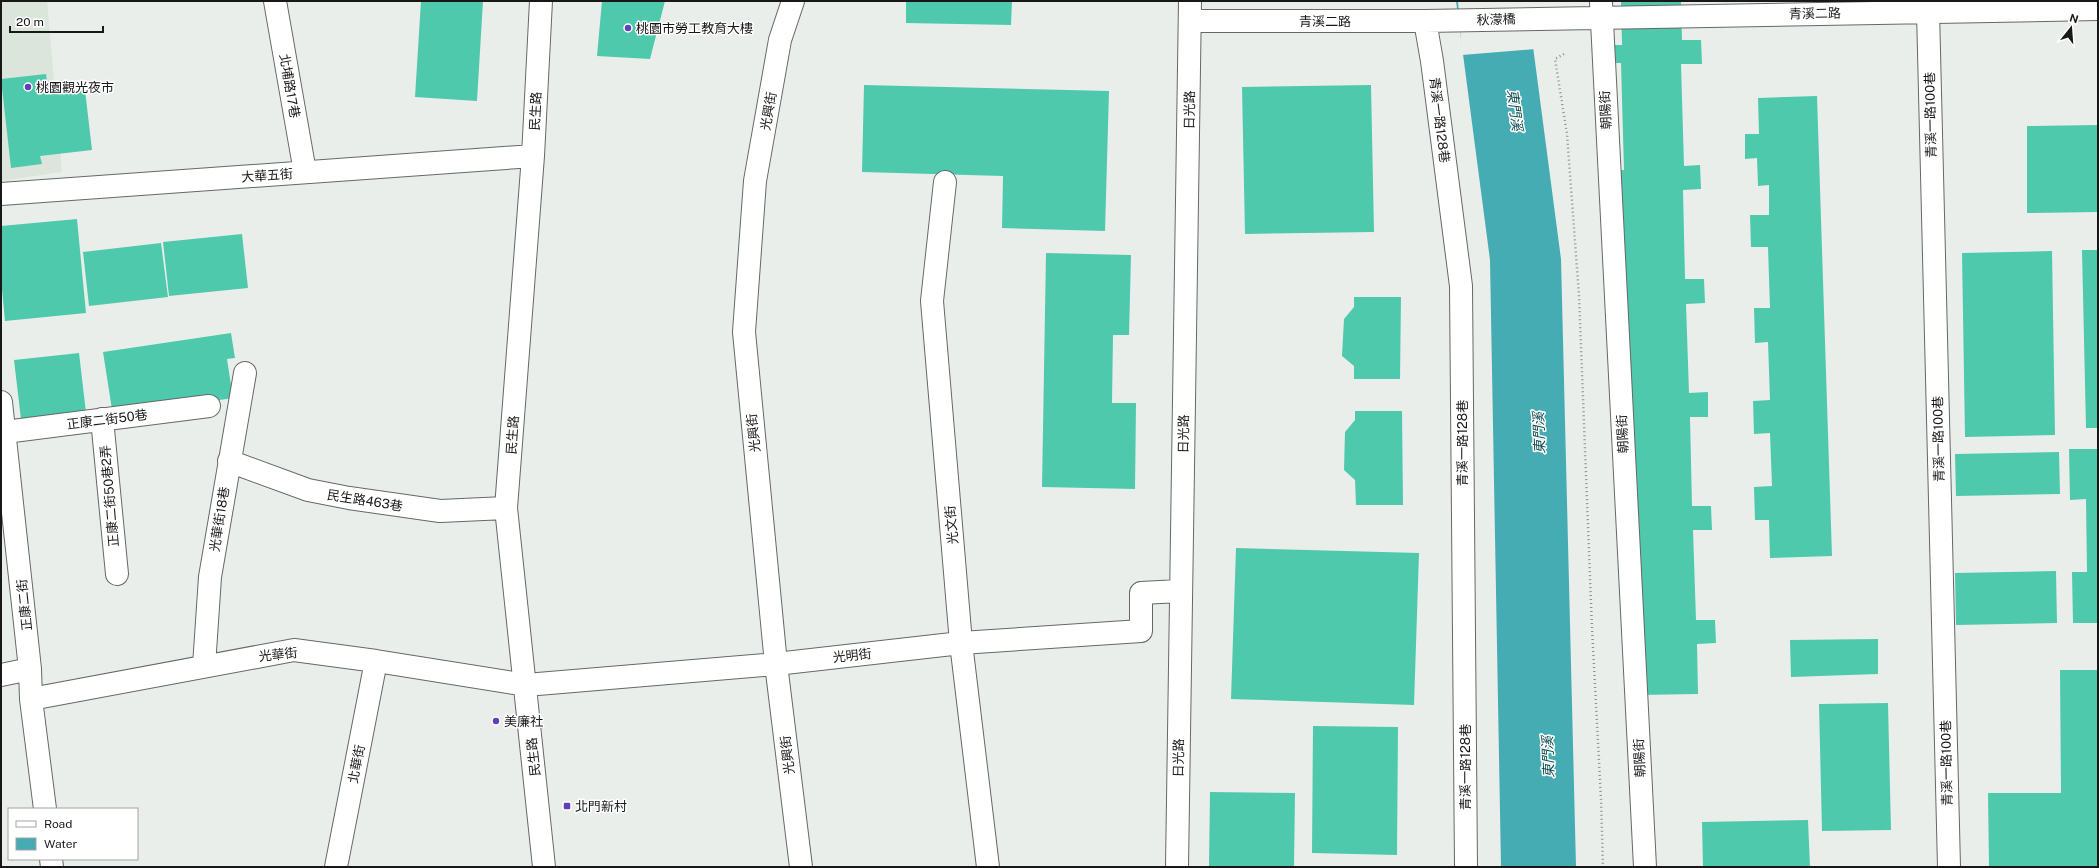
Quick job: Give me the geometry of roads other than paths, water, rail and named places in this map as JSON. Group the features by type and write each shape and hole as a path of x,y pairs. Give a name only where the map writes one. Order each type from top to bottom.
{"street":[{"name":"北埔路17巷","path":"275,1 305,172"},
{"name":"民生路","path":"541,1 533,156 506,508 526,685 544,867"},
{"name":"光興街","path":"793,1 780,40 756,181 744,332 776,664 801,867"},
{"name":"青溪二路","path":"1532,18 1601,9 1928,11 2098,9"},
{"name":"朝陽街","path":"1601,9 1645,867"},
{"name":"青溪二路","path":"1190,11 1425,21 1460,20"},
{"name":"日光路","path":"1177,867 1190,11"},
{"name":"青溪一路100巷","path":"1928,11 1949,867"},
{"name":"秋濛橋","path":"1460,20 1532,18"},
{"name":"青溪一路128巷","path":"1425,21 1432,61 1461,286 1466,867"},
{"name":"大華五街","path":"1,194 533,156"},
{"name":"光文街","path":"944,182 932,301 961,644 988,867"},
{"name":"光華街18巷","path":"204,666 210,577 245,373"},
{"name":"正康二街","path":"1,402 30,669 31,699 45,808"},
{"name":"正康二街50巷","path":"3,428 102,419 209,406"},
{"name":"正康二街50巷2弄","path":"102,419 117,574"},
{"name":"民生路463巷","path":"229,461 308,490 349,498 440,511 506,508"},
{"name":"光明街","path":"526,685 776,664 961,644 1141,630 1140,593 1180,591"},
{"name":"光華街","path":"31,699 294,650 376,661 526,685"},
{"name":"北華街","path":"336,867 376,661"},
{"path":"1,675 30,669"}],"water":[{"name":"東門溪","path":"1456,1 1527,1 1561,259 1576,867 1501,867 1490,260"}],"place":[{"name":"桃園市勞工教育大樓","path":"628,28"},
{"name":"桃園觀光夜市","path":"28,87"},
{"name":"美廉社","path":"496,721"},
{"name":"北門新村","path":"567,806"}]}
